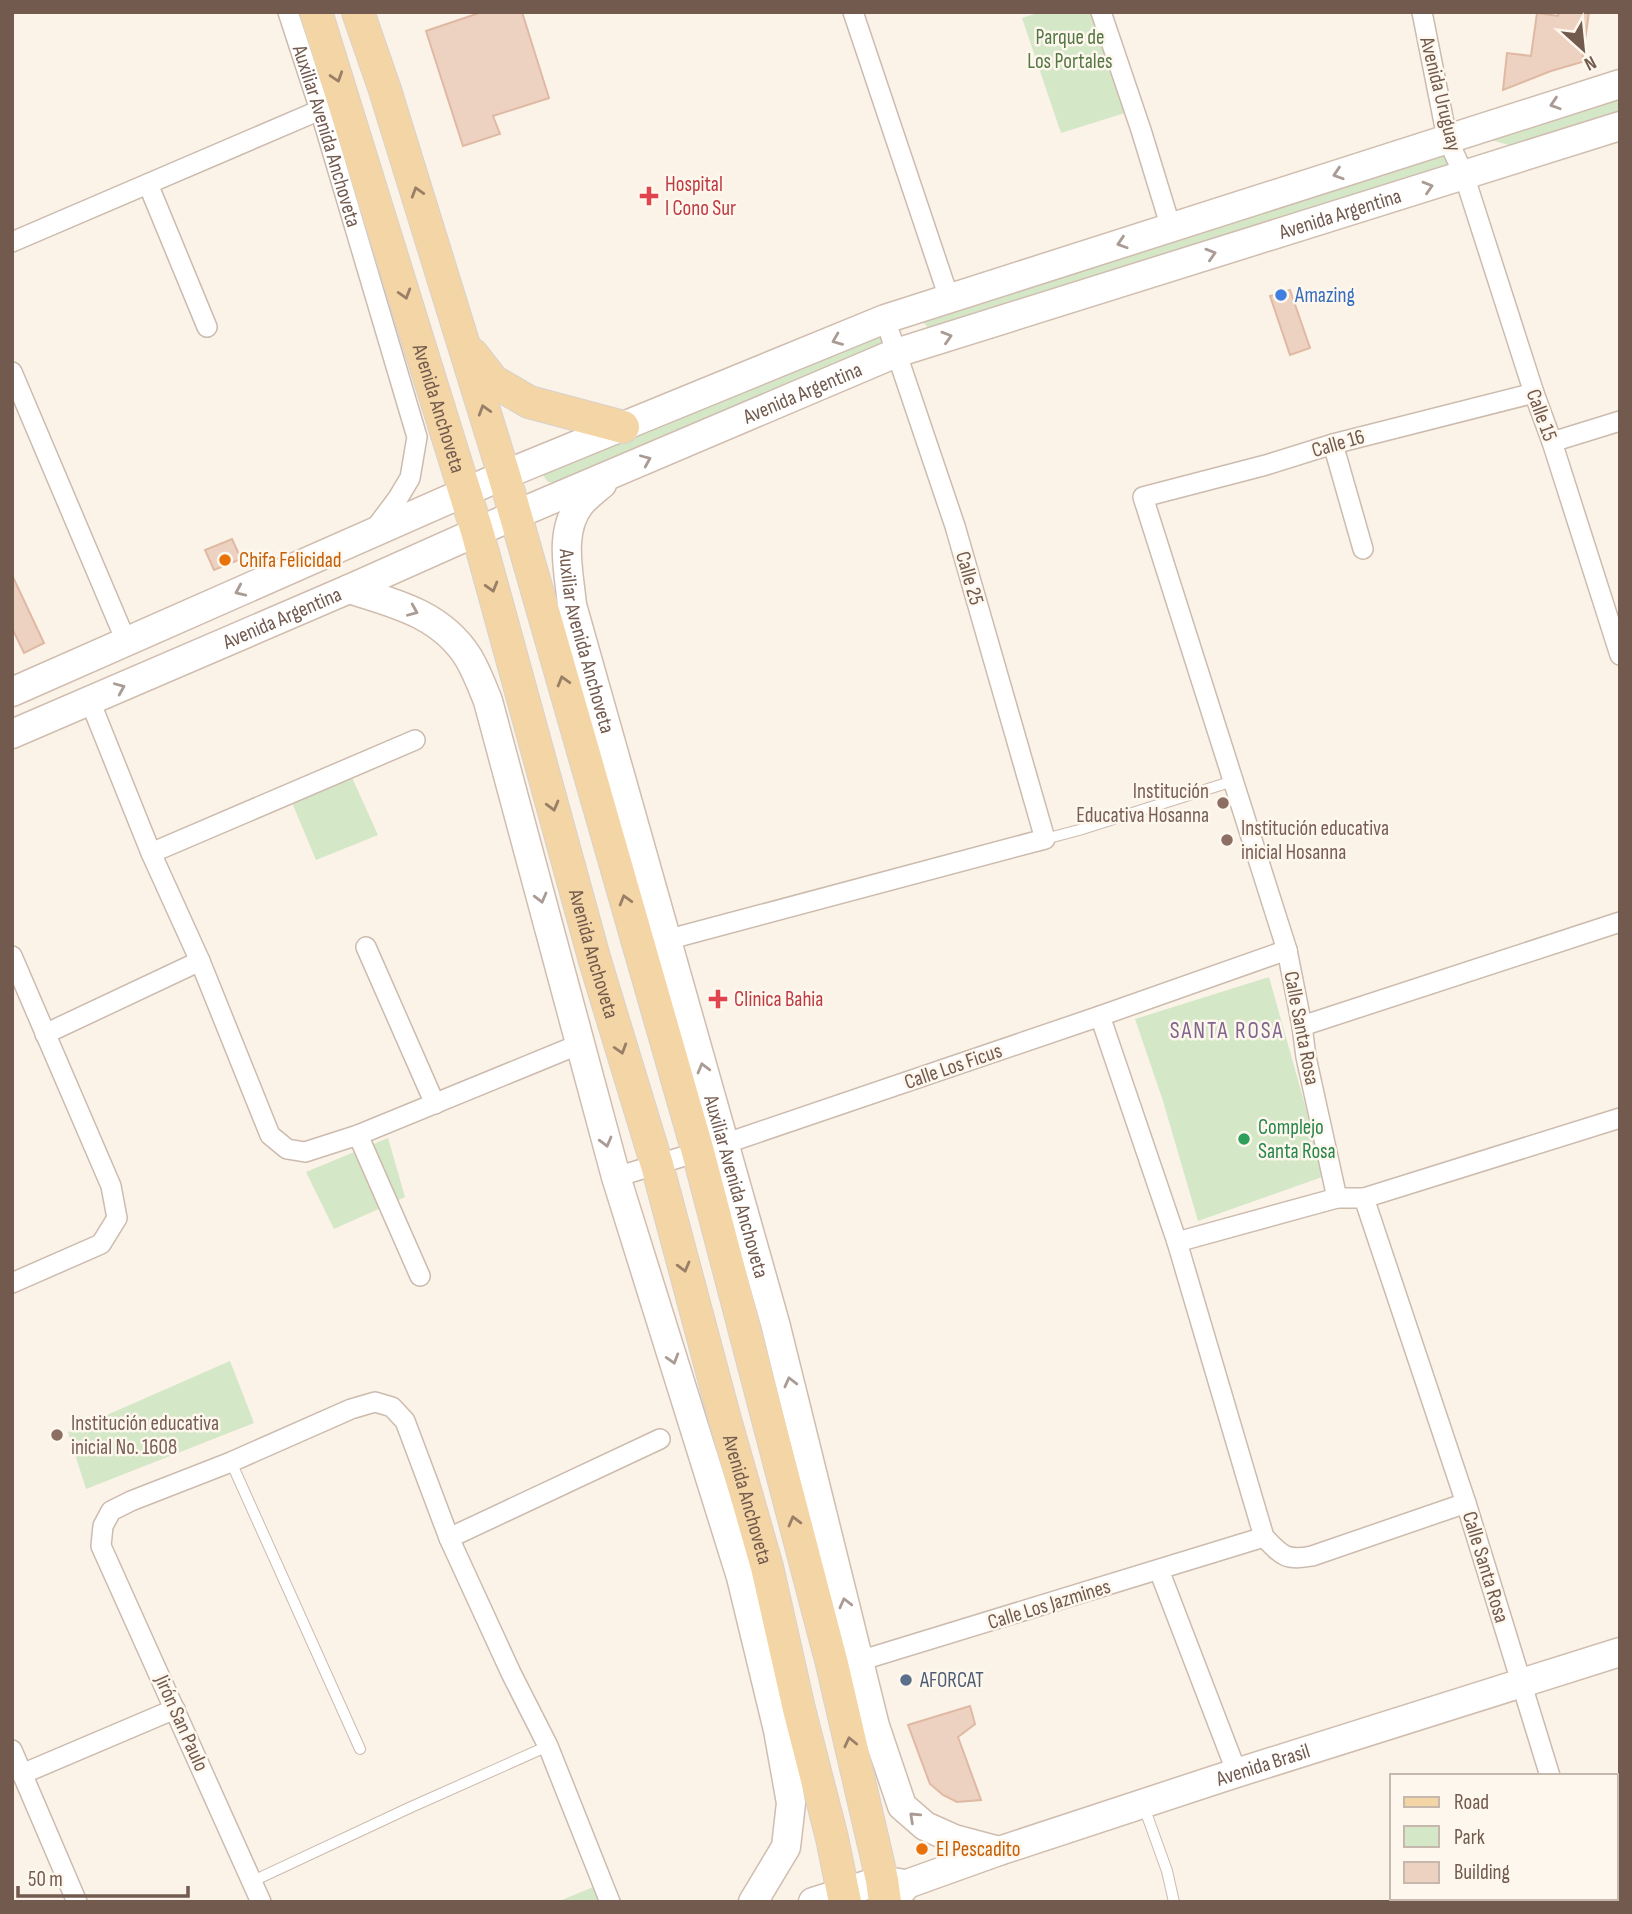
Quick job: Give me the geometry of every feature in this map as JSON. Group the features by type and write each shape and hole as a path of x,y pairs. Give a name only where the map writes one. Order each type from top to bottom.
{"main road":[{"name":"Avenida Anchoveta","path":"316,12 477,531 595,961 657,1165 767,1567 832,1838 834,1899"},
{"name":"Avenida Anchoveta","path":"358,12 385,90 515,515 653,943 711,1148 845,1663 892,1892"},
{"name":"Avenida Argentina","path":"12,692 504,475 885,319 1620,83"},
{"name":"Avenida Argentina","path":"12,734 477,531 896,353 1620,126"},
{"path":"464,344 494,381 529,402 623,426"},
{"name":"Auxiliar Avenida Anchoveta","path":"611,475 580,504 566,538 572,605 653,943"},
{"path":"349,589 422,614 450,633 468,658 488,701 616,1177 741,1577 778,1730 791,1803 786,1847 753,1902"},
{"name":"Avenida Brasil","path":"834,1899 892,1892 999,1851 1143,1803 1620,1652"},
{"path":"845,1663 875,1726 902,1805 925,1826 954,1839 999,1851"}],"street":[{"name":"Auxiliar Avenida Anchoveta","path":"288,12 320,110 417,437 410,478 372,533"},
{"path":"853,12 949,298"},
{"path":"1101,12 1171,228"},
{"name":"Avenida Uruguay","path":"1422,12 1447,138 1464,176"},
{"path":"12,242 320,110"},
{"name":"Calle 15","path":"1464,176 1619,649"},
{"path":"148,184 207,327"},
{"name":"Calle 25","path":"885,319 955,526 1045,839"},
{"path":"12,372 126,641"},
{"name":"Calle 16","path":"1143,497 1265,465 1333,443 1534,393"},
{"path":"1552,442 1620,421"},
{"path":"1333,443 1363,549"},
{"name":"Calle Santa Rosa","path":"1143,497 1287,950 1306,1056 1337,1198"},
{"path":"90,701 270,1135 287,1149 305,1152 358,1135 580,1044"},
{"path":"151,853 415,740"},
{"path":"653,943 1045,839"},
{"path":"1302,1026 1620,922"},
{"path":"366,947 435,1104"},
{"name":"Calle Los Ficus","path":"616,1177 711,1148 1287,950"},
{"path":"12,956 111,1186 117,1218 101,1244 12,1283"},
{"path":"45,1034 200,961"},
{"path":"1100,1016 1177,1242 1264,1537 1279,1553 1295,1560 1466,1503"},
{"path":"1177,1242 1337,1198 1364,1198 1620,1118"},
{"path":"358,1135 420,1276"},
{"name":"Calle Santa Rosa","path":"1364,1198 1466,1503 1549,1774"},
{"path":"231,1462 351,1409 375,1402 393,1408 405,1421 449,1538 548,1746 610,1902"},
{"path":"449,1538 660,1439"},
{"name":"Jirón San Paulo","path":"231,1462 111,1511 103,1526 102,1546 261,1902"},
{"name":"Calle Los Jazmines","path":"845,1663 1264,1537"},
{"path":"1159,1570 1237,1773"},
{"path":"22,1774 175,1709"},
{"path":"12,1750 77,1902"}],"lane":[{"path":"1045,839 1233,781"},
{"path":"231,1462 360,1749"},
{"path":"253,1881 548,1746"},
{"path":"1143,1803 1167,1871 1174,1902"}],"green space":[{"name":"Parque de Los Portales","path":"1041,12 1095,12 1128,112 1061,133 1022,18"},
{"path":"1620,83 1620,113 1512,146 1491,140"},
{"path":"1453,151 1447,166 933,333 923,322 929,306"},
{"path":"868,327 886,339 879,351 564,484 548,482 542,474"},
{"path":"344,760 378,835 316,860 285,786"},
{"path":"1269,977 1325,1176 1198,1221 1163,1101 1135,1019"},
{"path":"388,1138 405,1197 334,1229 306,1172"},
{"path":"230,1361 254,1423 86,1489 68,1432"},
{"path":"598,1885 604,1902 557,1902"}],"building":[{"path":"482,12 522,12 549,98 493,116 500,134 463,146 426,31"},
{"path":"1559,12 1589,12 1582,62 1503,90 1507,53 1531,56 1537,13 1558,16"},
{"path":"1290,290 1310,348 1290,355 1270,296"},
{"path":"232,539 241,559 214,570 205,550"},
{"path":"12,575 44,643 24,653 12,628"},
{"path":"970,1706 975,1724 958,1737 981,1800 957,1802 930,1784 908,1725"}],"place":[{"name":"Hospital I Cono Sur","path":"649,196"},
{"name":"Amazing","path":"1281,295"},
{"name":"Chifa Felicidad","path":"225,560"},
{"name":"Institución Educativa Hosanna","path":"1223,803"},
{"name":"Institución educativa inicial Hosanna","path":"1227,840"},
{"name":"Clinica Bahia","path":"718,999"},
{"name":"Complejo Santa Rosa","path":"1244,1139"},
{"name":"Institución educativa inicial No. 1608","path":"57,1435"},
{"name":"AFORCAT","path":"906,1680"},
{"name":"El Pescadito","path":"922,1849"}],"district":[{"name":"SANTA ROSA","path":"1227,1030"}]}
